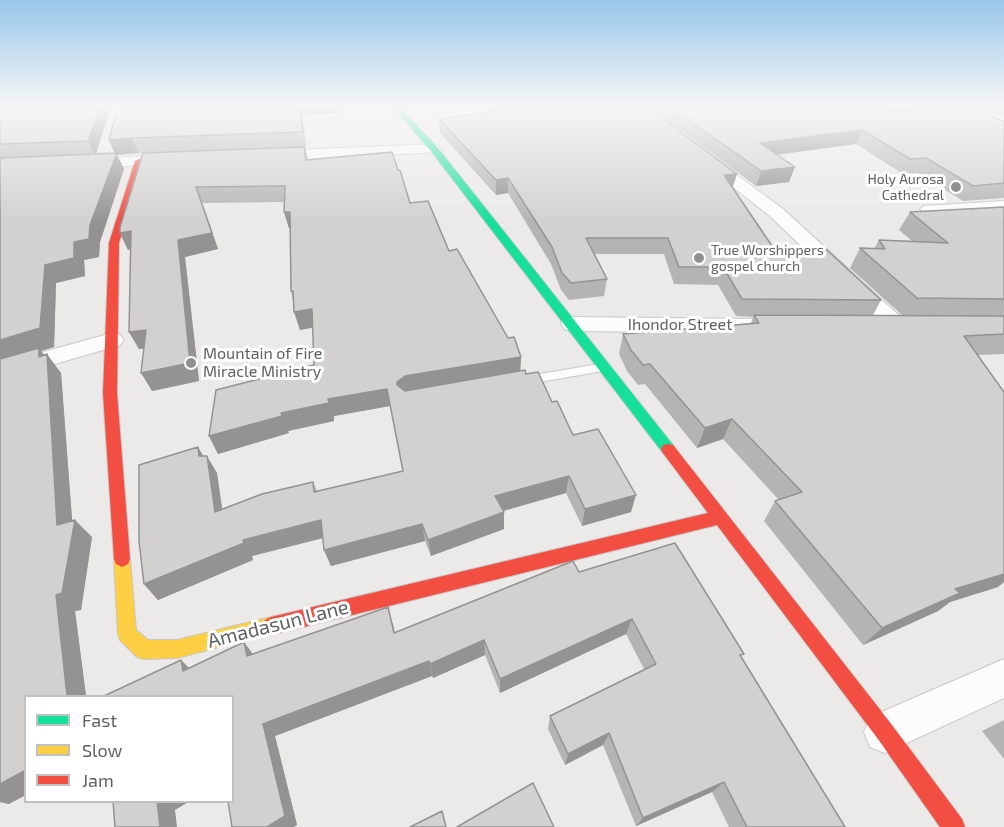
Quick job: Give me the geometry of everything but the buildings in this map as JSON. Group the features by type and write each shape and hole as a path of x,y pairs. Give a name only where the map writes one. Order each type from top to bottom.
{"street":[{"path":"430,145 572,324 885,732 954,827"},
{"path":"257,157 434,149"},
{"path":"694,150 777,213 898,327"},
{"path":"70,165 106,158 139,161 186,159"},
{"name":"Amadasun Lane","path":"139,161 114,243 110,393 127,634 144,650 177,649 720,517"},
{"name":"Ihondor Street","path":"572,324 782,326"},
{"path":"863,327 922,327"},
{"path":"0,372 112,340"},
{"path":"885,732 1004,678"}],"lane":[{"path":"924,209 1004,204"},
{"path":"512,383 605,367"}],"traffic: fast":[{"path":"430,145 668,449"}],"traffic: slow":[{"path":"122,559 127,634 144,650 177,649 271,626"}],"traffic: jam":[{"path":"122,559 110,393 114,243 139,161"},
{"path":"668,449 885,732 954,827"},
{"path":"271,626 720,517"}],"place":[{"name":"Holy Aurosa Cathedral","path":"956,187"},
{"name":"True Worshippers gospel church","path":"699,258"},
{"name":"Mountain of Fire Miracle Ministry","path":"191,363"}]}
